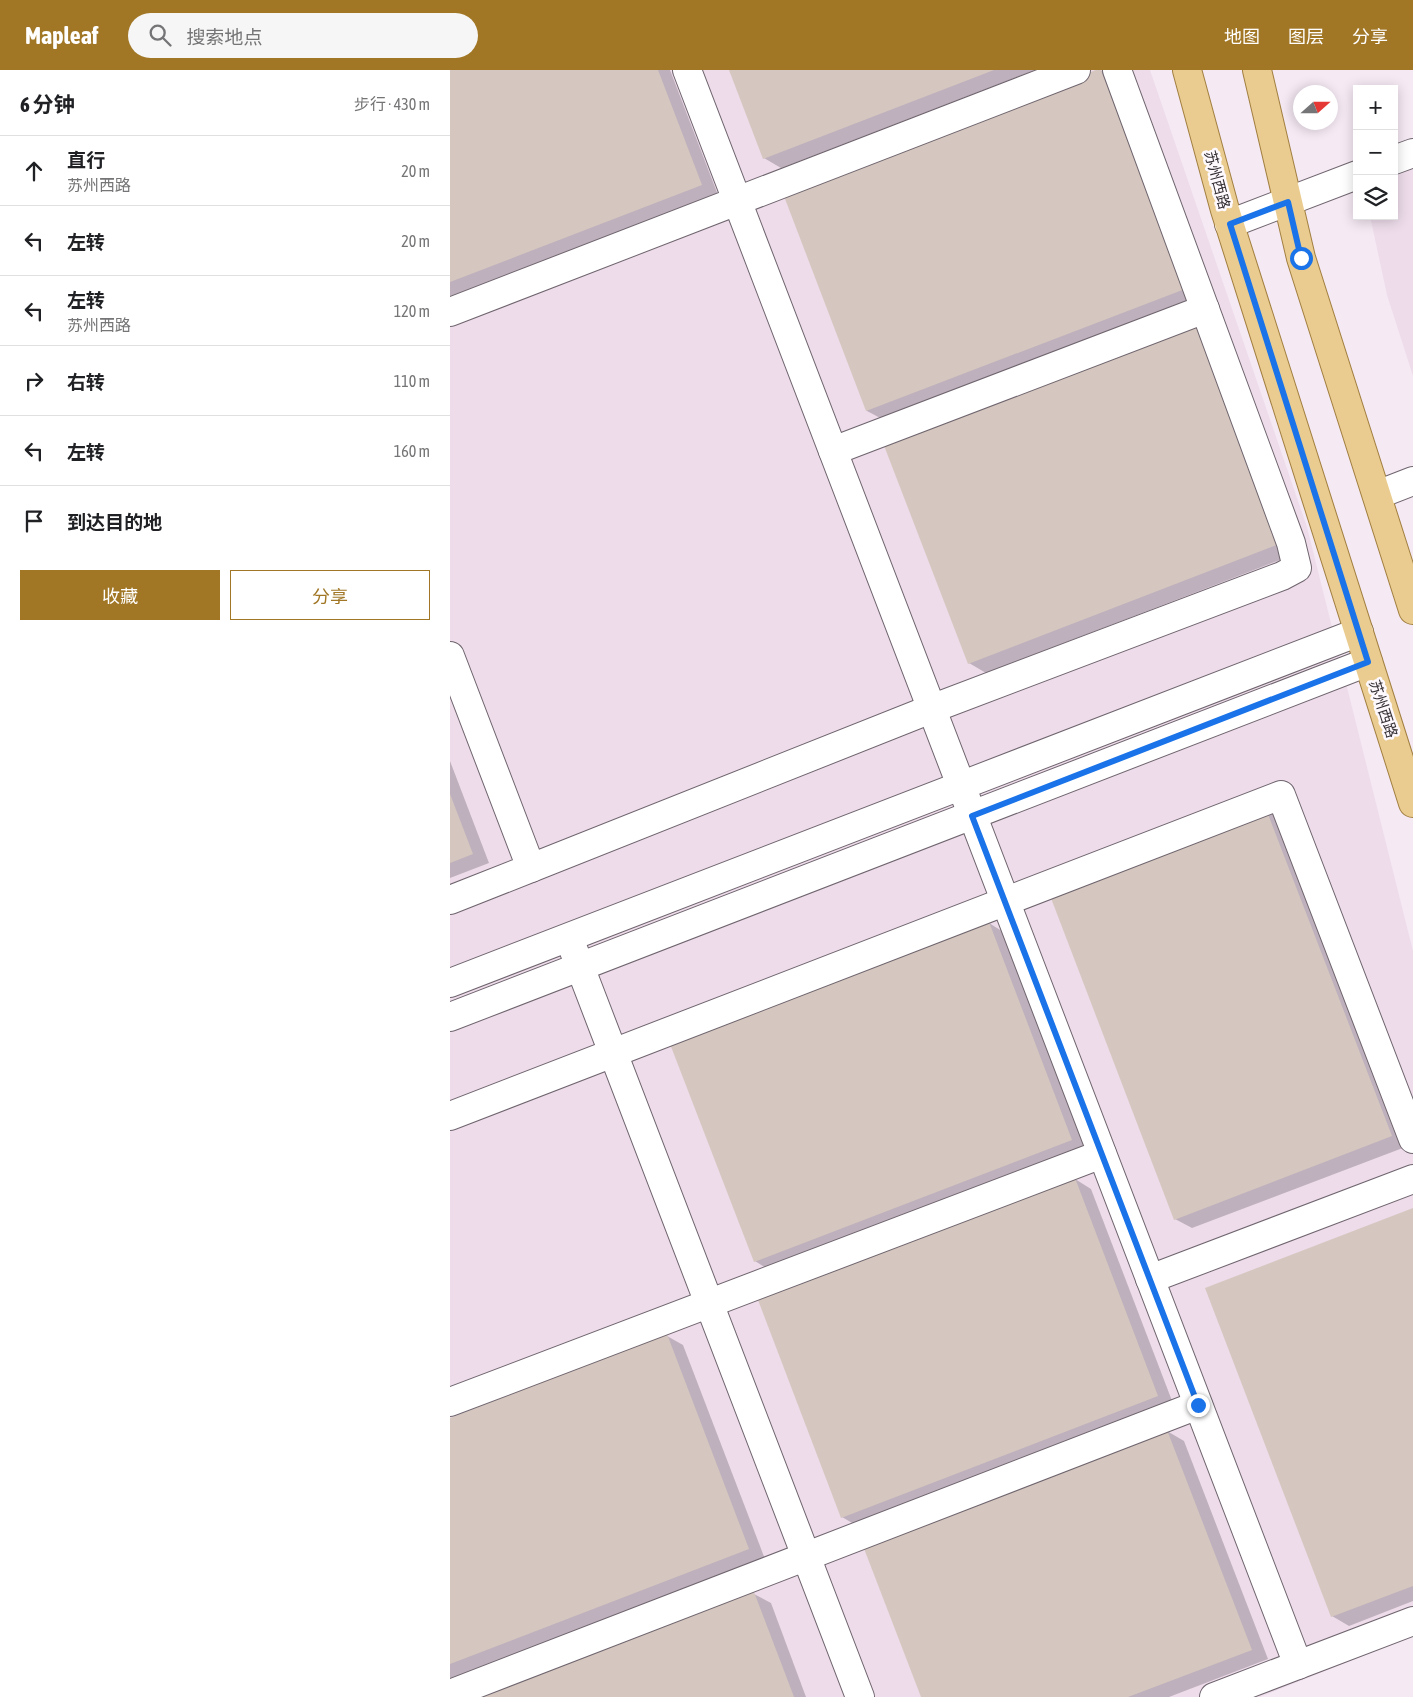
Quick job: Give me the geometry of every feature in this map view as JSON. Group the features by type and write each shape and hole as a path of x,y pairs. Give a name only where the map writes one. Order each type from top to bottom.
{"main road":[{"name":"苏州西路","path":"1187,70 1230,224 1413,803"},
{"path":"1257,70 1301,258 1413,610"}],"lane":[{"path":"687,70 1298,1665"},
{"path":"450,312 1076,70"},
{"path":"450,900 931,709 1282,576 1297,568 1291,543 1118,70"},
{"path":"1398,159 1413,153"},
{"path":"1230,224 1353,177"},
{"path":"833,451 1205,308"},
{"path":"1377,495 1413,481"},
{"path":"450,984 1358,632"},
{"path":"450,656 531,868"},
{"path":"450,1017 1368,662"},
{"path":"450,1116 1281,795 1413,1139"},
{"path":"569,938 860,1697"},
{"path":"450,1402 1102,1154"},
{"path":"1150,1279 1413,1180"},
{"path":"450,1694 1198,1405"},
{"path":"1214,1697 1413,1621"}],"shaded area":[{"path":"450,70 1150,70 1307,527 1413,951 1413,1636 1260,1697 450,1697"},
{"path":"1413,168 1413,376 1387,295 1371,220 1398,220 1398,174"}],"building":[{"path":"450,70 658,70 702,185 450,282"},
{"path":"729,70 994,70 763,159"},
{"path":"1096,70 1101,70 1185,289 866,411 782,191"},
{"path":"1197,323 1282,543 968,664 883,443"},
{"path":"450,794 473,854 450,863"},
{"path":"1266,809 1392,1136 1174,1220 1049,893"},
{"path":"989,922 1072,1140 754,1262 670,1044"},
{"path":"1075,1178 1158,1396 841,1518 758,1300"},
{"path":"1413,1208 1413,1586 1331,1617 1205,1288"},
{"path":"667,1334 749,1549 450,1664 450,1418"},
{"path":"1167,1430 1252,1650 1128,1697 921,1697 863,1546"},
{"path":"754,1592 794,1697 482,1697"}],"route":[{"path":"1198,1405 972,816 1368,662 1230,224 1288,202 1301,258"}]}
